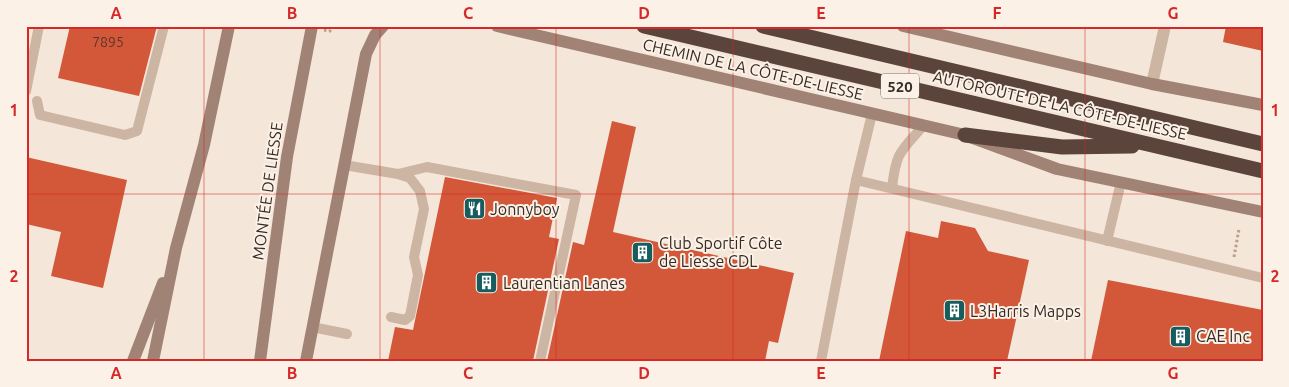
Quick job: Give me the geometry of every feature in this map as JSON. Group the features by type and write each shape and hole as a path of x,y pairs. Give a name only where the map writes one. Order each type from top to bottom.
{"highway":[{"name":"AUTOROUTE DE LA CÔTE-DE-LIESSE","path":"644,26 1263,171"},
{"name":"AUTOROUTE DE LA CÔTE-DE-LIESSE","path":"763,26 1263,144"},
{"path":"965,135 1062,147 1156,146"}],"main road":[{"path":"153,361 176,248 204,145 229,26"},
{"name":"MONTÉE DE LIESSE","path":"260,361 287,156 312,26"},
{"path":"306,361 366,54 374,35 383,26"},
{"name":"CHEMIN DE LA CÔTE-DE-LIESSE","path":"497,26 965,135 1058,169 1263,212"},
{"path":"903,26 1152,84 1263,105"},
{"path":"133,361 176,248"}],"street":[{"path":"1152,84 1165,26"}],"lane":[{"path":"26,90 39,26"},
{"path":"37,101 40,115 125,136 137,132 164,26"},
{"path":"821,361 856,180 872,114"},
{"path":"892,188 897,157 924,126"},
{"path":"344,165 398,174 410,178 420,191 424,209 414,257 418,274 410,316 405,320 391,317"},
{"path":"398,174 427,167 576,195 540,361"},
{"path":"856,180 1263,278"},
{"path":"1107,241 1121,182"},
{"path":"312,327 347,334"}],"path":[{"path":"330,31 331,26"},
{"path":"1236,248 1239,228"}],"building":[{"path":"70,26 157,26 139,96 58,78"},
{"path":"1226,26 1263,26 1263,51 1223,42"},
{"name":"Club Sportif Côte de Liesse CDL","path":"612,121 636,127 613,232 794,273 778,343 769,341 765,361 547,361 573,242 584,245"},
{"path":"26,157 127,180 103,288 51,276 61,232 26,224"},
{"name":"Laurentian Lanes","path":"445,177 557,198 549,237 559,239 533,361 388,361 395,327 413,330"},
{"name":"L3Harris Mapps","path":"941,221 975,228 988,251 1029,260 1007,361 879,361 906,231 938,238"},
{"name":"CAE Inc","path":"1108,280 1263,310 1263,361 1091,361"}],"place":[{"name":"Jonnyboy","path":"474,209"},
{"name":"Club Sportif Côte de Liesse CDL","path":"643,252"},
{"name":"Laurentian Lanes","path":"487,283"},
{"name":"L3Harris Mapps","path":"954,311"},
{"name":"CAE Inc","path":"1180,336"}]}
